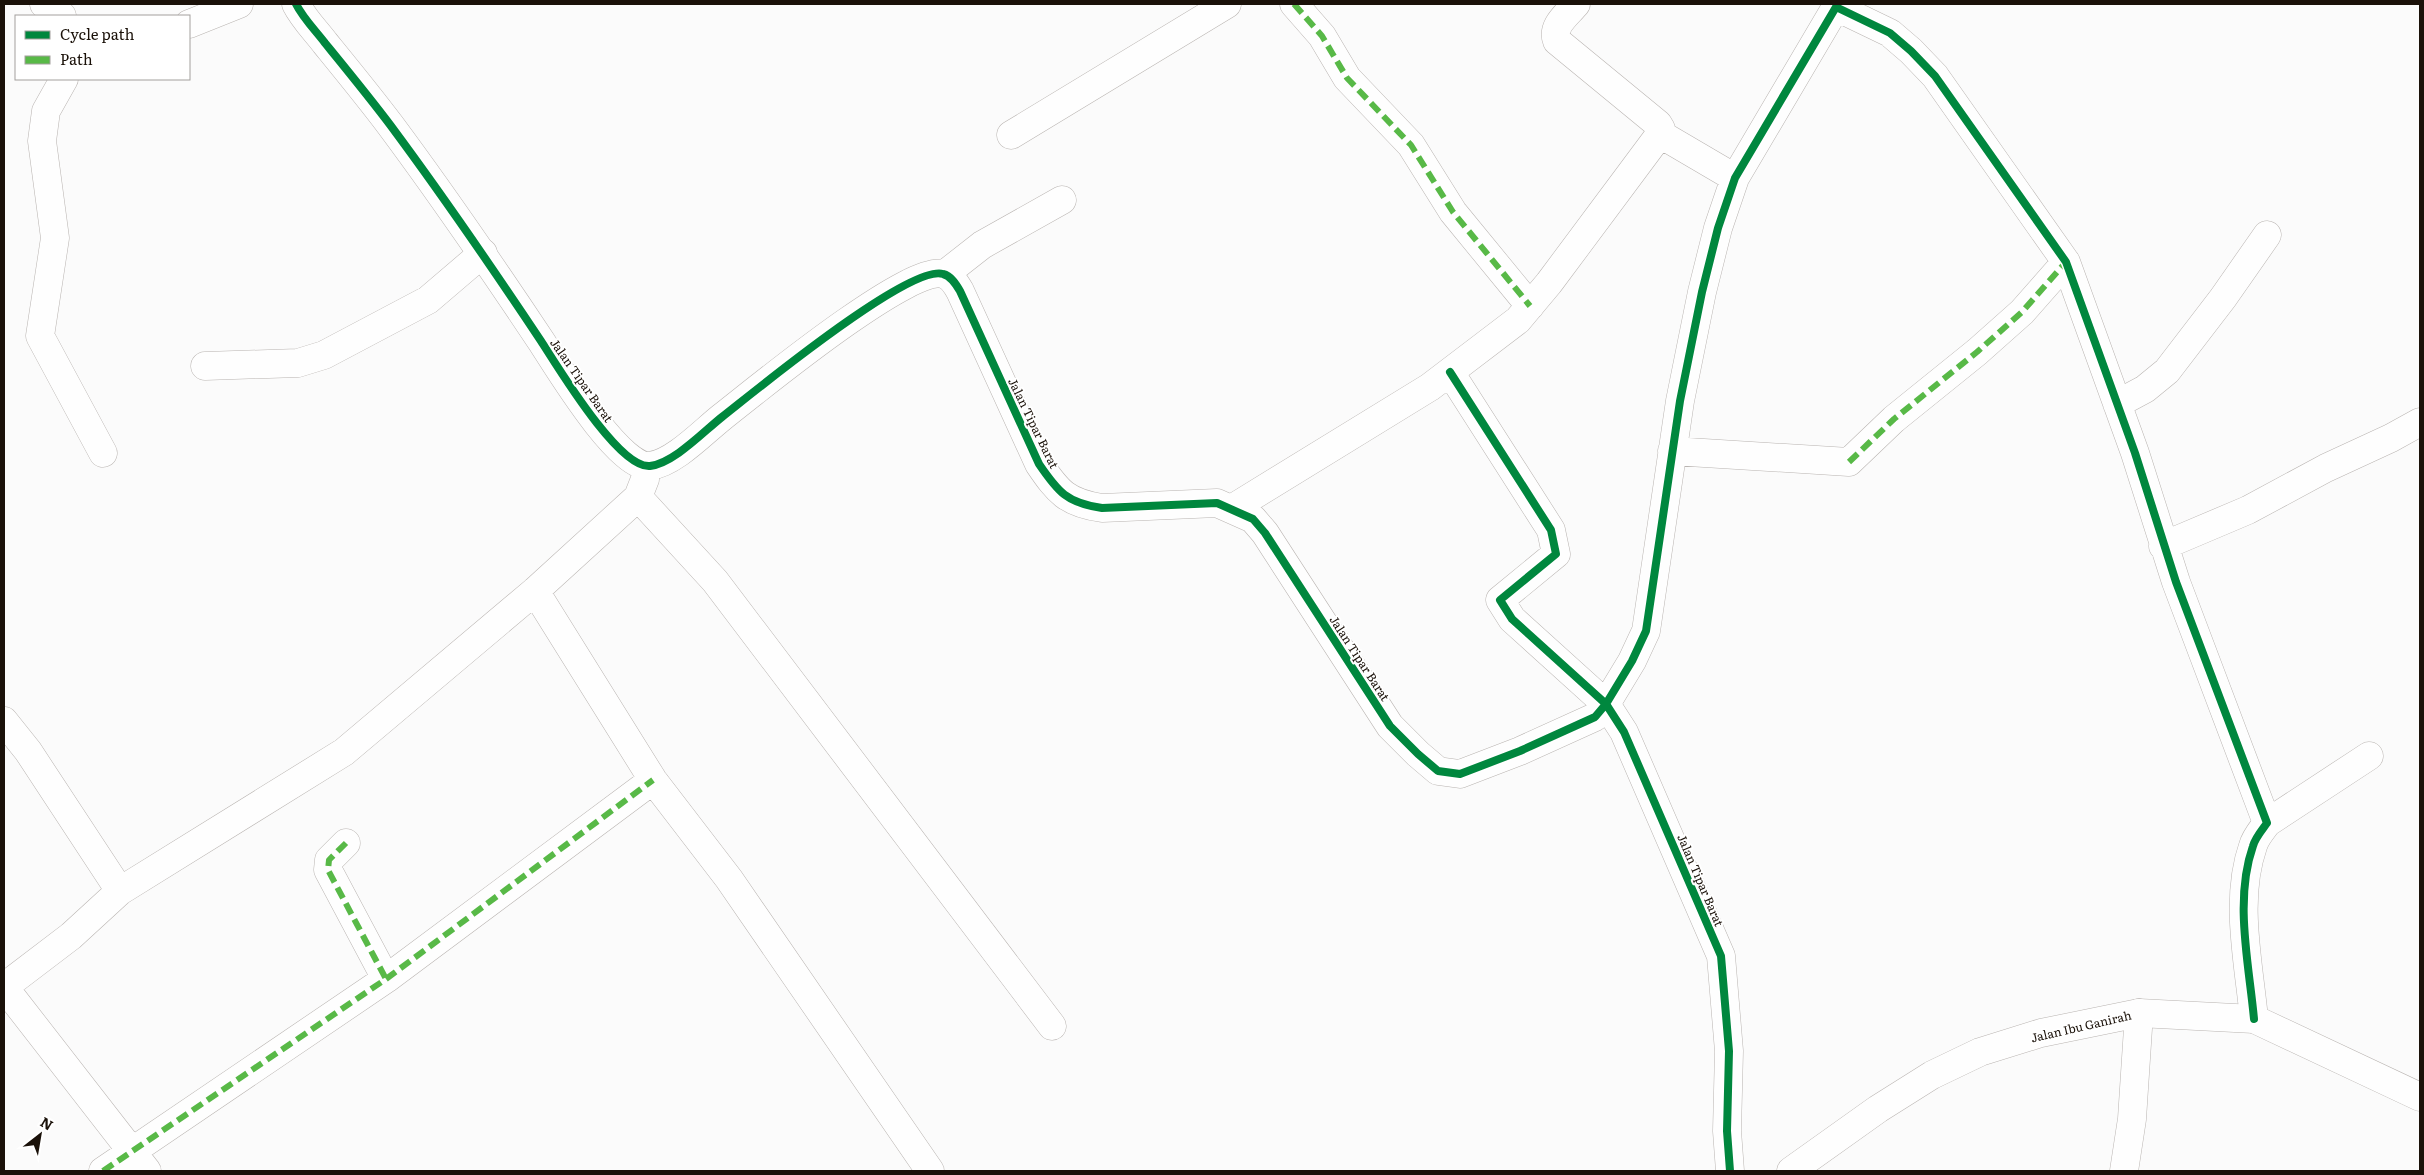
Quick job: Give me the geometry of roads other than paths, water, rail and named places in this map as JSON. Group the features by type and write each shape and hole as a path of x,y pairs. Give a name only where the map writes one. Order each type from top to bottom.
{"street":[{"path":"44,4 60,15"},
{"path":"190,24 239,4"},
{"path":"1011,135 1227,4"},
{"path":"1294,4 1322,36 1347,78 1411,145 1453,212 1530,306"},
{"path":"1232,508 1430,387 1518,320 1660,134 1661,129 1658,124 1557,41 1554,34 1556,28 1576,4"},
{"path":"1450,372 1551,530 1556,554 1500,600 1512,619 1606,704 1632,661 1646,631 1672,450 1702,292 1718,228 1735,178 1833,5 1890,33 1935,76 2066,262 2135,453 2163,546 2267,823"},
{"name":"Jalan Tipar Barat","path":"292,6 390,125 482,253 584,406 630,460 637,464 650,466"},
{"path":"63,80 46,111 42,141 55,238 40,336 103,453"},
{"path":"1660,134 1735,178"},
{"path":"140,1162 4,987 70,936 120,891 344,752 535,592 638,497 650,466 668,460 751,394 876,301 923,277 936,273 944,274 982,245 1062,200"},
{"path":"2117,404 2145,389 2167,371 2223,298 2267,235"},
{"path":"205,366 298,363 324,355 366,335 428,300 482,253"},
{"path":"1672,450 1850,462 1894,419 1977,352 2022,312 2066,262"},
{"name":"Jalan Tipar Barat","path":"944,274 955,282 960,291 1039,464 1056,489 1069,500 1086,506 1102,508 1203,502 1218,503 1253,519 1265,534 1390,726 1438,771 1460,774 1520,751 1595,717 1606,704 1624,732 1721,956 1729,1051 1727,1131 1730,1171"},
{"path":"2163,546 2248,510 2334,464 2391,438 2420,422"},
{"path":"638,497 715,580 1052,1026"},
{"path":"535,592 653,780 728,880 930,1171"},
{"path":"4,721 28,751 120,891"},
{"path":"2254,1019 2245,914 2246,878 2253,844 2267,823 2369,756"},
{"path":"103,1171 140,1162 653,780"},
{"path":"346,843 329,860 328,870 386,979"},
{"path":"2124,1171 2132,1119 2139,1013"},
{"name":"Jalan Ibu Ganirah","path":"1791,1171 1878,1109 1932,1075 1980,1052 2041,1033 2139,1013 2254,1019 2420,1098"}]}
